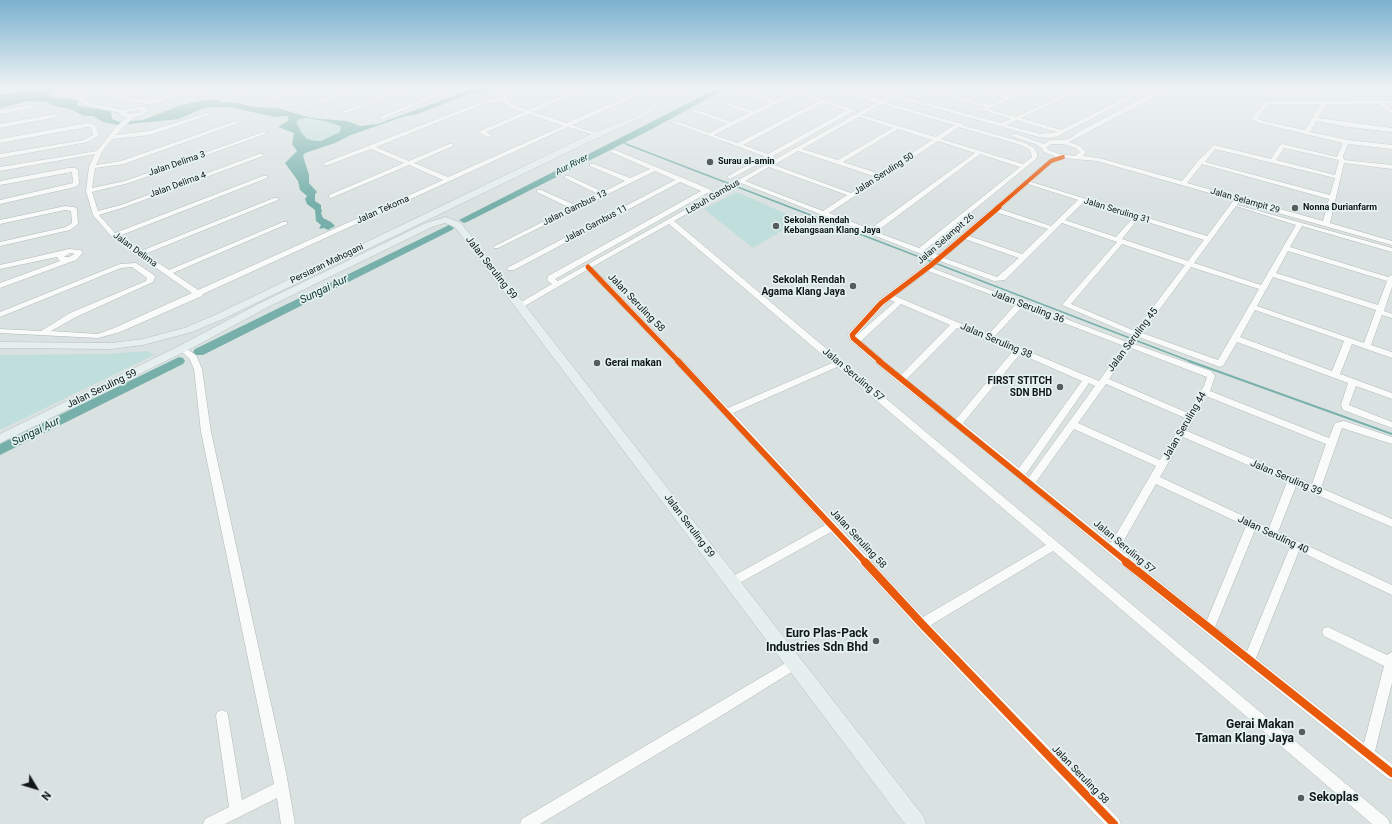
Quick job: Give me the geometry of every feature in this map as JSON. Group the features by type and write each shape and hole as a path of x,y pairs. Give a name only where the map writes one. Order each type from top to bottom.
{"main road":[{"name":"Persiaran Mahogani","path":"0,345 111,346 143,342 188,330 219,317 616,126"},
{"name":"Jalan Seruling 59","path":"0,439 318,284 431,227 449,223 460,227 917,824"}],"street":[{"path":"0,141 84,126"},
{"path":"0,156 86,141 94,137 95,131 93,126"},
{"name":"Jalan Delima","path":"120,126 99,152 92,168 89,191 95,214 114,236 199,294"},
{"path":"111,137 150,132 168,126"},
{"path":"92,168 122,162 225,126"},
{"path":"326,164 424,126"},
{"path":"489,136 482,132 495,126"},
{"name":"Jalan Tekoma","path":"0,331 98,336 108,334 566,126"},
{"path":"568,126 596,135"},
{"path":"686,126 779,160"},
{"path":"709,135 727,126"},
{"path":"738,145 774,126"},
{"path":"730,177 822,126"},
{"name":"Lebuh Gambus","path":"520,305 838,126"},
{"name":"Jalan Seruling 50","path":"823,214 955,126"},
{"path":"920,251 1035,157 1032,149 1023,144 962,126"},
{"path":"991,126 1031,140 1044,147 1050,157"},
{"path":"1006,126 1041,136 1056,135 1073,126"},
{"path":"1042,126 1062,132"},
{"path":"1279,126 1348,142 1392,147"},
{"path":"1306,133 1310,126"},
{"path":"1361,126 1392,130"},
{"path":"839,162 898,127 1024,166"},
{"path":"1031,140 1074,142 1093,127"},
{"name":"Jalan Delima 3","path":"89,191 127,182 265,134"},
{"path":"1044,147 1050,142"},
{"path":"1074,142 1081,148 1081,154"},
{"path":"1327,222 1338,177 1341,160 1340,156 1346,143"},
{"path":"331,196 451,145"},
{"path":"1273,161 1282,146 1285,146 1341,160 1392,167"},
{"path":"372,147 449,180"},
{"path":"1184,182 1212,148 1218,147 1338,177"},
{"path":"798,149 880,176"},
{"path":"0,169 99,152"},
{"path":"614,152 717,194"},
{"path":"871,232 980,152"},
{"name":"Jalan Selampit 29","path":"1063,157 1081,154 1327,222 1392,243"},
{"name":"Jalan Delima 4","path":"95,214 122,206 260,155"},
{"name":"Jalan Selampit 26","path":"855,336 881,303 933,263 1026,182 1050,157 1063,157"},
{"path":"1200,162 1333,198"},
{"path":"592,165 631,181"},
{"path":"769,165 852,195"},
{"name":"Jalan Gambus 13","path":"496,247 654,169"},
{"path":"0,183 75,170 76,184 73,186 0,202"},
{"path":"567,177 603,194"},
{"path":"114,236 265,178"},
{"name":"Jalan Gambus 11","path":"511,268 681,179"},
{"name":"Jalan Seruling 31","path":"1026,182 1208,239"},
{"name":"Jalan Selampit 29","path":"1184,182 1300,224 1392,250"},
{"path":"735,184 823,214 920,251 933,263 997,279 1002,278 1082,200"},
{"path":"558,284 551,280 551,278 707,190"},
{"path":"539,191 576,208"},
{"path":"139,254 276,199"},
{"path":"980,202 1053,229"},
{"name":"Jalan Selampit 29","path":"1236,202 1327,222"},
{"name":"Jalan Seruling 45","path":"1030,482 1102,382 1236,202"},
{"path":"0,222 65,208 74,209 75,224 68,229 0,244"},
{"path":"1137,217 1066,305 1133,340 1220,364 1300,224"},
{"name":"Jalan Seruling 57","path":"670,221 1055,545 1382,824"},
{"path":"1061,221 1263,288"},
{"path":"168,273 285,223"},
{"path":"632,232 642,237"},
{"path":"964,236 1023,257"},
{"path":"1286,248 1391,281 1367,346"},
{"path":"0,267 66,256 0,286"},
{"name":"Jalan Seruling 36","path":"933,263 1021,303 1133,340"},
{"path":"0,315 120,266 133,265 150,277 149,282 73,315 41,334"},
{"name":"Jalan Seruling 58","path":"588,267 727,412 922,624 1114,824"},
{"path":"1272,274 1392,316"},
{"name":"Jalan Seruling 38","path":"890,297 1088,379 1102,382 1190,417"},
{"path":"855,336 900,301"},
{"path":"989,338 1021,303"},
{"path":"1252,307 1392,355"},
{"path":"901,380 956,324"},
{"name":"Jalan Seruling 57","path":"855,336 901,380 1030,482 1112,551 1392,773"},
{"path":"1235,338 1392,396"},
{"name":"Jalan Seruling 44","path":"1112,551 1211,380 1211,376 1208,374 1138,347 1133,340"},
{"path":"1335,375 1348,340"},
{"path":"182,350 193,357 198,369 206,432 282,788 288,824"},
{"path":"957,424 1019,350"},
{"path":"727,412 839,363"},
{"path":"1020,474 1088,379"},
{"path":"1353,382 1345,404 1346,408 1392,425"},
{"path":"1204,392 1332,444"},
{"path":"1072,424 1163,465"},
{"path":"1315,490 1338,425 1344,424 1392,441"},
{"name":"Jalan Seruling 39","path":"1181,432 1392,523"},
{"name":"Jalan Seruling 40","path":"1155,479 1392,590"},
{"path":"1272,534 1293,480"},
{"path":"1209,628 1252,525"},
{"path":"732,582 832,526"},
{"path":"922,624 1055,545"},
{"path":"1249,660 1296,545"},
{"path":"1328,632 1391,661 1368,753"},
{"path":"527,824 794,664"},
{"path":"222,716 236,811"},
{"path":"210,824 282,788"}],"shaded area":[{"path":"340,126 341,128 340,132 321,141 316,141 307,139 299,127"},
{"path":"737,192 800,220 753,248 704,209"},
{"path":"147,351 154,355 0,430 0,355 108,354"}],"water":[{"path":"299,126 307,139 321,141 340,132 340,126 375,126 351,135 335,143 305,153 303,156 309,175 309,183 317,192 315,194 315,201 321,205 321,213 323,218 335,226 328,230 324,228 319,229 321,225 316,221 315,210 307,204 305,199 307,196 300,190 298,181 285,163 297,151 292,144 294,133 278,127"}],"waterway":[{"name":"Aur River","path":"464,220 650,126"},
{"path":"621,140 626,144 1192,362"},
{"name":"Sungai Aur","path":"199,352 449,228"},
{"name":"Sungai Aur","path":"0,450 179,361"},
{"path":"1189,361 1392,434"}],"cycle path":[{"path":"1063,157 1051,161 930,266 881,303 852,335 853,338 901,380 988,448 1159,589 1392,773"},
{"path":"588,267 727,412 922,624 1114,824"}],"place":[{"name":"Surau al-amin","path":"710,162"},
{"name":"Nonna Durianfarm","path":"1295,208"},
{"name":"Sekolah Rendah Kebangsaan Klang Jaya","path":"776,226"},
{"name":"Sekolah Rendah Agama Klang Jaya","path":"853,286"},
{"name":"Gerai makan","path":"597,363"},
{"name":"FIRST STITCH SDN BHD","path":"1060,387"},
{"name":"Euro Plas-Pack Industries Sdn Bhd","path":"876,641"},
{"name":"Gerai Makan Taman Klang Jaya","path":"1302,732"},
{"name":"Sekoplas","path":"1301,798"}]}
